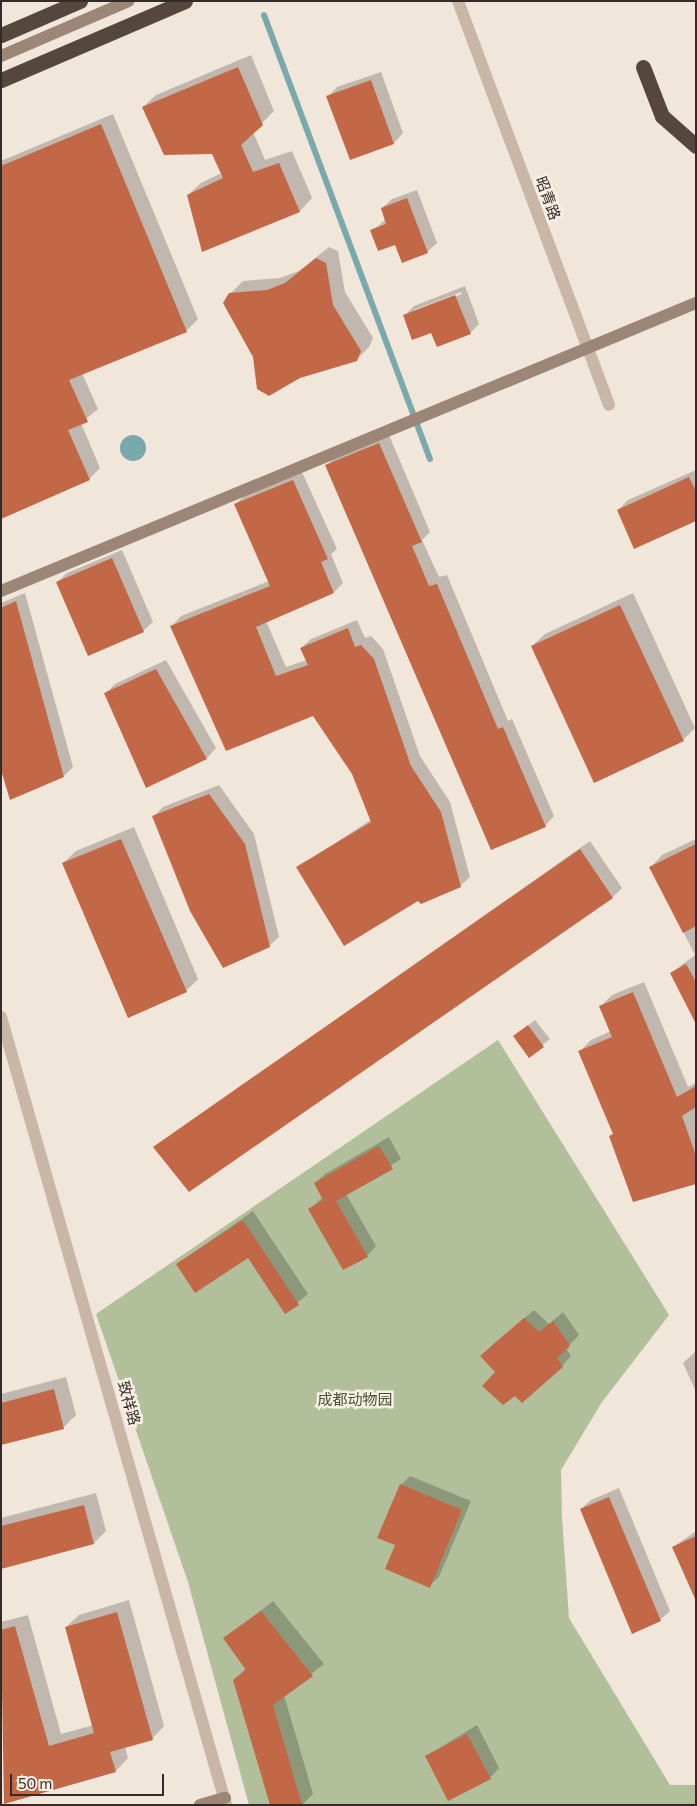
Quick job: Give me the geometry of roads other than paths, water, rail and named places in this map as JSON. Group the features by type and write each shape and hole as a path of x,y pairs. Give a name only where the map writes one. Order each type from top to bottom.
{"highway":[{"path":"1,35 80,1"},
{"path":"1,80 185,1"},
{"path":"643,67 662,116 696,146"}],"street":[{"path":"1,56 129,1"},
{"name":"昭青路","path":"458,1 585,346 609,406"},
{"path":"1,591 585,346 696,303"},
{"name":"致祥路","path":"1,1017 225,1801"},
{"path":"200,1805 225,1801"}],"water":[{"path":"133,435 142,439 146,448 142,457 133,461 124,457 120,448 124,439"}],"waterway":[{"path":"264,15 430,459"}],"park label":[{"name":"成都动物园","path":"355,1400"}]}
